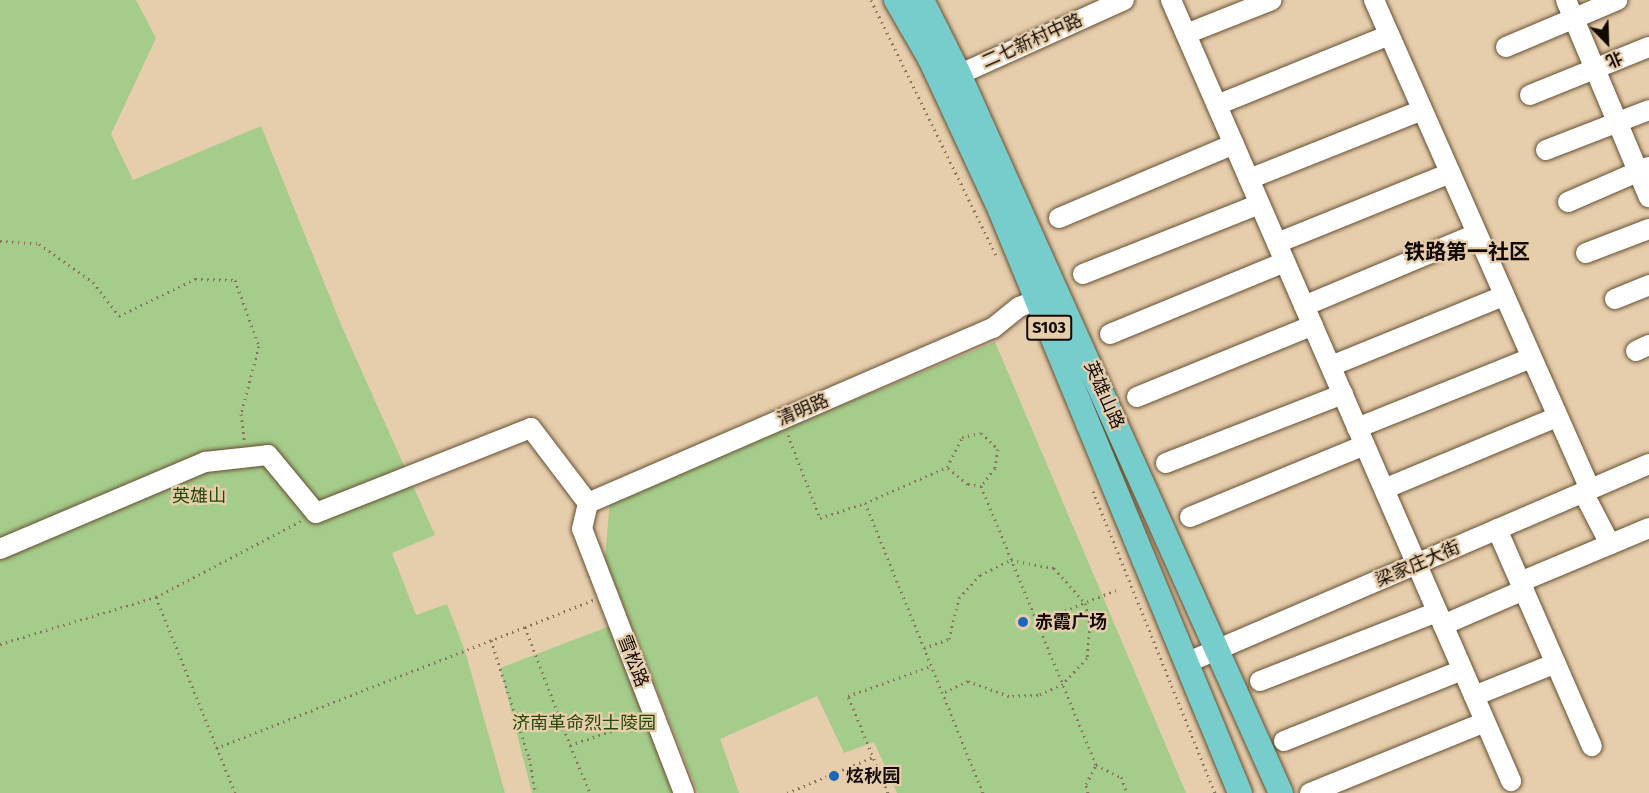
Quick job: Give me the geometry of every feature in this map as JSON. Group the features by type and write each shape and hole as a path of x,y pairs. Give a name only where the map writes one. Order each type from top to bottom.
{"main road":[{"name":"英雄山路","path":"897,0 950,78 1219,649 1281,793"},
{"name":"英雄山路","path":"922,0 1037,300 1240,793"}],"street":[{"name":"二七新村中路","path":"950,78 1092,7 1124,0"},
{"path":"1171,0 1511,781"},
{"path":"1186,34 1272,0"},
{"path":"1374,0 1557,417 1610,544"},
{"path":"1506,46 1570,9 1617,0"},
{"path":"1570,9 1617,122 1644,169 1649,197"},
{"path":"1217,105 1389,35"},
{"path":"1530,95 1649,47"},
{"path":"1249,179 1422,110"},
{"path":"1546,150 1649,110"},
{"path":"1059,218 1234,144"},
{"path":"1568,202 1644,169"},
{"path":"1277,243 1450,173"},
{"path":"1083,274 1260,204"},
{"path":"1586,253 1649,229"},
{"path":"1305,306 1476,234"},
{"path":"1110,334 1285,262"},
{"path":"1615,299 1649,285"},
{"path":"1331,366 1503,296"},
{"name":"清明路","path":"588,503 993,328 1037,300"},
{"path":"1137,397 1313,325"},
{"path":"1190,517 1531,358"},
{"path":"1166,463 1343,394"},
{"path":"1384,489 1557,417"},
{"path":"0,549 206,462 268,455 316,513 531,428 588,503"},
{"name":"梁家庄大街","path":"1186,663 1649,464"},
{"name":"雪松路","path":"588,503 582,529 610,593 684,793"},
{"path":"1260,681 1440,618 1522,586 1649,528"},
{"path":"1497,529 1592,746"},
{"path":"1474,696 1556,663"},
{"path":"1284,741 1462,670"},
{"path":"1310,793 1485,722"}],"path":[{"path":"871,0 1002,268"},
{"path":"0,241 39,244 93,282 119,316 195,279 236,280 259,346 241,414 246,457"},
{"path":"782,419 820,518 865,503 947,467 962,437 981,433 998,449 995,468 981,486"},
{"path":"947,467 962,481 981,486"},
{"path":"1090,484 1215,793"},
{"path":"981,486 1096,765 1121,777 1127,793"},
{"path":"865,503 983,793"},
{"path":"0,644 156,597 316,513"},
{"path":"924,648 949,639 959,598 980,575 1011,560 1054,568 1085,603 1090,626 1087,658 1063,684 1038,695 1009,696 968,681 942,693"},
{"path":"1037,622 1116,590"},
{"path":"216,748 610,593"},
{"path":"156,597 235,793"},
{"path":"525,627 590,793"},
{"path":"491,640 529,758 536,793"},
{"path":"888,793 848,696 931,666"},
{"path":"570,745 654,716"},
{"path":"787,793 873,757"},
{"path":"1088,793 1086,784 1096,765"}],"green space":[{"name":"英雄山","path":"0,0 136,0 156,38 111,134 133,180 261,126 342,327 435,535 392,553 416,615 447,604 465,651 505,793 0,793"},
{"path":"995,342 1186,793 897,793 874,742 844,753 817,696 720,739 739,793 698,793 605,558 610,501"},
{"name":"济南革命烈士陵园","path":"618,623 684,793 532,793 500,668"}],"place":[{"name":"赤霞广场","path":"1023,622"},
{"name":"炫秋园","path":"834,776"}],"district":[{"name":"铁路第一社区","path":"1467,252"}]}
